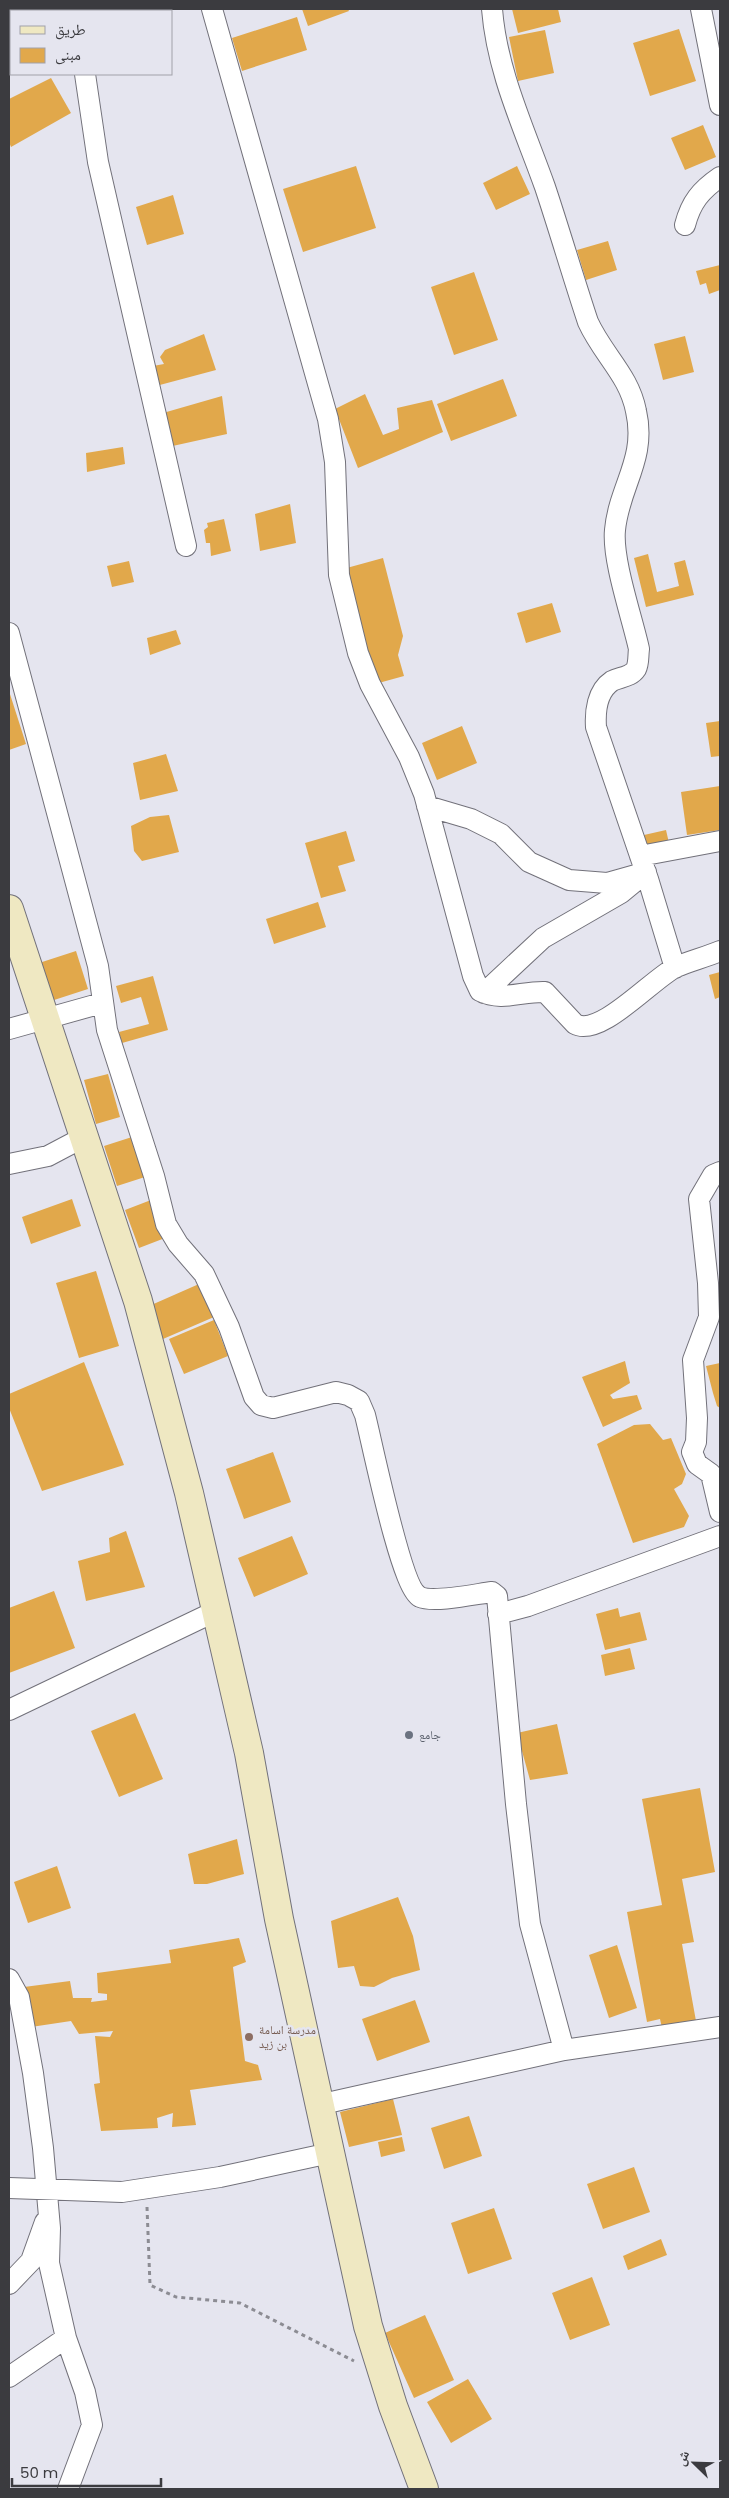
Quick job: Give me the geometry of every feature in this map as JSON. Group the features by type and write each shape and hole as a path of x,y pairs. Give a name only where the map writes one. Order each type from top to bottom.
{"street":[{"path":"212,9 328,419 335,462 339,575 358,653 383,711 409,757 427,806 474,976 480,991 490,996 509,997 528,992 546,992 575,1024 581,1028 589,1027 609,1017 676,968 720,951"},
{"path":"492,9 494,34 510,97 544,187 588,322 597,342 622,372 630,389 636,411 639,447 617,512 615,532 618,560 639,650 638,664 635,670 628,675 611,682 600,695 595,712 596,727 676,968"},
{"path":"700,9 720,105"},
{"path":"85,75 98,162 186,546"},
{"path":"685,225 689,209 698,195 720,177"},
{"path":"9,633 98,966 107,1030 154,1176 166,1224 178,1244 204,1274 228,1327 254,1397 261,1405 273,1408 336,1392 348,1395 359,1401 365,1415 388,1512 411,1587 419,1596 430,1599 496,1592 530,1924 564,2050"},
{"path":"427,806 471,819 500,834 529,862 569,880 607,883 643,864 720,841"},
{"path":"484,993 544,938 621,893 643,864"},
{"path":"9,909 138,1301 189,1493 249,1753 279,1919 318,2105 368,2326 424,2489"},
{"path":"9,1029 102,1002"},
{"path":"9,1164 48,1156 84,1137"},
{"path":"720,1172 713,1175 698,1199 708,1283 709,1317 693,1360 697,1418 696,1442 692,1452 697,1464 711,1474 720,1512"},
{"path":"498,1614 528,1606 720,1536"},
{"path":"9,1710 216,1611"},
{"path":"9,1979 19,1997 25,2022 44,2148 49,2212 49,2263 66,2338 86,2392 92,2425 68,2489"},
{"path":"318,2105 564,2050 720,2027"},
{"path":"9,2188 122,2192 230,2176 330,2153"},
{"path":"9,2284 31,2261 49,2212"},
{"path":"9,2377 66,2338"}],"path":[{"path":"146,2188 150,2285 176,2297 240,2303 384,2376"}],"building":[{"path":"302,9 348,9 349,11 308,26"},
{"path":"512,9 558,9 561,22 518,33"},
{"path":"297,17 307,50 242,71 232,38"},
{"path":"679,29 696,81 650,96 633,43"},
{"path":"545,30 554,73 518,81 509,37"},
{"path":"51,78 71,113 11,147 9,142 9,99"},
{"path":"703,125 716,157 685,170 671,138"},
{"path":"356,166 376,228 303,252 283,189"},
{"path":"517,166 530,194 496,210 483,183"},
{"path":"173,195 184,234 147,245 136,207"},
{"path":"608,241 617,270 586,280 577,250"},
{"path":"720,265 720,290 709,294 706,283 700,285 696,271"},
{"path":"474,272 498,340 454,355 431,287"},
{"path":"204,334 216,370 156,386 153,366 164,364 160,357 165,350"},
{"path":"685,336 694,372 663,380 654,344"},
{"path":"503,379 517,416 451,441 437,404"},
{"path":"365,394 383,435 399,429 397,408 432,400 443,432 358,468 335,409"},
{"path":"222,396 227,434 168,447 163,413"},
{"path":"123,447 125,464 87,472 86,453"},
{"path":"290,504 296,543 260,551 255,514"},
{"path":"224,519 231,551 211,556 210,543 206,543 204,530 208,527 207,523"},
{"path":"648,554 657,592 679,586 674,563 685,560 694,595 646,607 634,558"},
{"path":"383,558 403,636 398,655 404,676 375,684 343,569"},
{"path":"129,561 134,582 112,587 107,566"},
{"path":"552,603 561,632 526,643 517,613"},
{"path":"176,630 181,644 150,655 147,638"},
{"path":"9,691 26,744 9,750"},
{"path":"720,721 720,756 711,757 706,723"},
{"path":"462,726 477,763 437,780 422,743"},
{"path":"166,754 178,791 140,800 133,763"},
{"path":"720,786 720,830 687,835 681,792"},
{"path":"169,815 179,852 142,861 134,851 131,826 150,817"},
{"path":"666,830 669,843 647,848 644,835"},
{"path":"346,831 355,861 338,866 346,891 321,898 305,843"},
{"path":"318,902 326,927 274,944 266,919"},
{"path":"76,951 88,989 51,1001 39,963"},
{"path":"720,972 720,997 715,999 709,975"},
{"path":"153,976 168,1030 122,1043 119,1032 149,1024 141,997 121,1003 116,986"},
{"path":"108,1074 120,1117 96,1124 84,1080"},
{"path":"132,1137 145,1177 117,1186 104,1146"},
{"path":"72,1199 81,1226 31,1244 22,1217"},
{"path":"151,1200 165,1238 139,1248 125,1210"},
{"path":"96,1271 119,1346 79,1358 56,1283"},
{"path":"199,1284 214,1317 163,1339 149,1306"},
{"path":"214,1320 228,1356 184,1374 169,1339"},
{"path":"625,1361 630,1383 610,1395 613,1399 637,1395 642,1409 603,1427 582,1377"},
{"path":"84,1362 124,1465 42,1491 9,1408 9,1394"},
{"path":"720,1363 720,1408 717,1406 706,1366"},
{"path":"650,1424 663,1440 671,1438 686,1474 682,1484 674,1489 689,1516 684,1527 633,1543 597,1444 634,1425"},
{"path":"273,1452 291,1502 244,1519 226,1469"},
{"path":"126,1531 145,1587 86,1601 78,1561 110,1552 109,1538"},
{"path":"292,1536 308,1574 254,1597 238,1558"},
{"path":"54,1591 75,1648 9,1673 9,1608"},
{"path":"618,1608 620,1617 640,1612 647,1640 605,1650 596,1614"},
{"path":"630,1648 635,1669 605,1676 601,1655"},
{"path":"135,1713 163,1779 119,1797 91,1731"},
{"path":"557,1724 568,1774 530,1780 517,1733"},
{"path":"700,1788 715,1872 682,1879 694,1942 682,1944 696,2021 662,2028 660,2019 647,2022 627,1912 662,1905 642,1799"},
{"path":"237,1839 244,1874 207,1884 194,1884 188,1854"},
{"path":"57,1866 71,1908 28,1923 14,1882"},
{"path":"398,1897 413,1936 420,1970 392,1978 374,1987 360,1986 354,1966 338,1968 331,1921"},
{"path":"239,1938 246,1962 233,1967 245,2061 258,2065 262,2080 190,2090 196,2125 172,2127 173,2113 157,2118 158,2128 101,2131 94,2084 100,2083 95,2036 110,2037 113,2031 79,2034 71,2021 31,2027 24,1987 70,1981 73,1998 92,1998 91,2002 107,2000 107,1994 98,1993 97,1973 171,1963 169,1950"},
{"path":"617,1945 637,2008 609,2018 589,1955"},
{"path":"415,2000 430,2042 377,2061 362,2019"},
{"path":"393,2099 402,2135 349,2147 340,2112"},
{"path":"469,2116 482,2156 444,2169 431,2128"},
{"path":"402,2137 405,2151 381,2157 378,2142"},
{"path":"634,2167 650,2212 603,2229 587,2184"},
{"path":"494,2208 512,2259 468,2274 451,2223"},
{"path":"661,2239 667,2255 628,2270 623,2256"},
{"path":"592,2277 610,2325 570,2340 552,2293"},
{"path":"425,2315 454,2380 414,2398 385,2333"},
{"path":"468,2379 492,2419 451,2443 427,2402"}],"place":[{"name":"جامع","path":"409,1735"},
{"name":"مدرسة اسامة بن زيد","path":"249,2037"}]}
